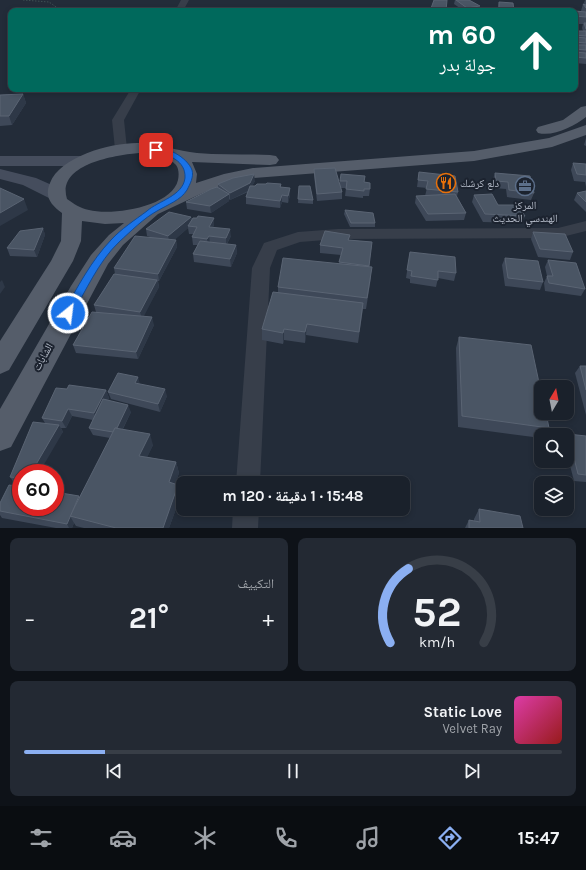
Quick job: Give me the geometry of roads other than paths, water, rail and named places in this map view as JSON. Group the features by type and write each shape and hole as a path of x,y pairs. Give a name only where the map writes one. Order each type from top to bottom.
{"main road":[{"path":"56,194 58,182 67,171 81,161 100,154 121,149 139,148 198,158 249,161 282,160 465,145 537,132 568,123 586,110"},
{"path":"0,174 17,176 38,184 56,194 61,204 72,211 90,216 110,218 133,215 162,205 202,186 226,178 253,173 474,156 552,142 586,130"},
{"path":"162,205 183,190 188,180 188,169 182,161 171,154"},
{"path":"0,161 81,161"},
{"name":"الشابات","path":"0,437 83,286 99,260 116,240 162,205"},
{"path":"0,363 62,261 71,241 72,211"}],"street":[{"path":"121,149 118,120 134,92"},
{"path":"248,476 260,268 270,247 298,237 338,234 558,233 586,226"},
{"path":"245,528 246,516"}],"place":[{"name":"دلع كرشك","path":"446,183"},
{"name":"المركز الهندسي الحديث","path":"525,186"}]}
